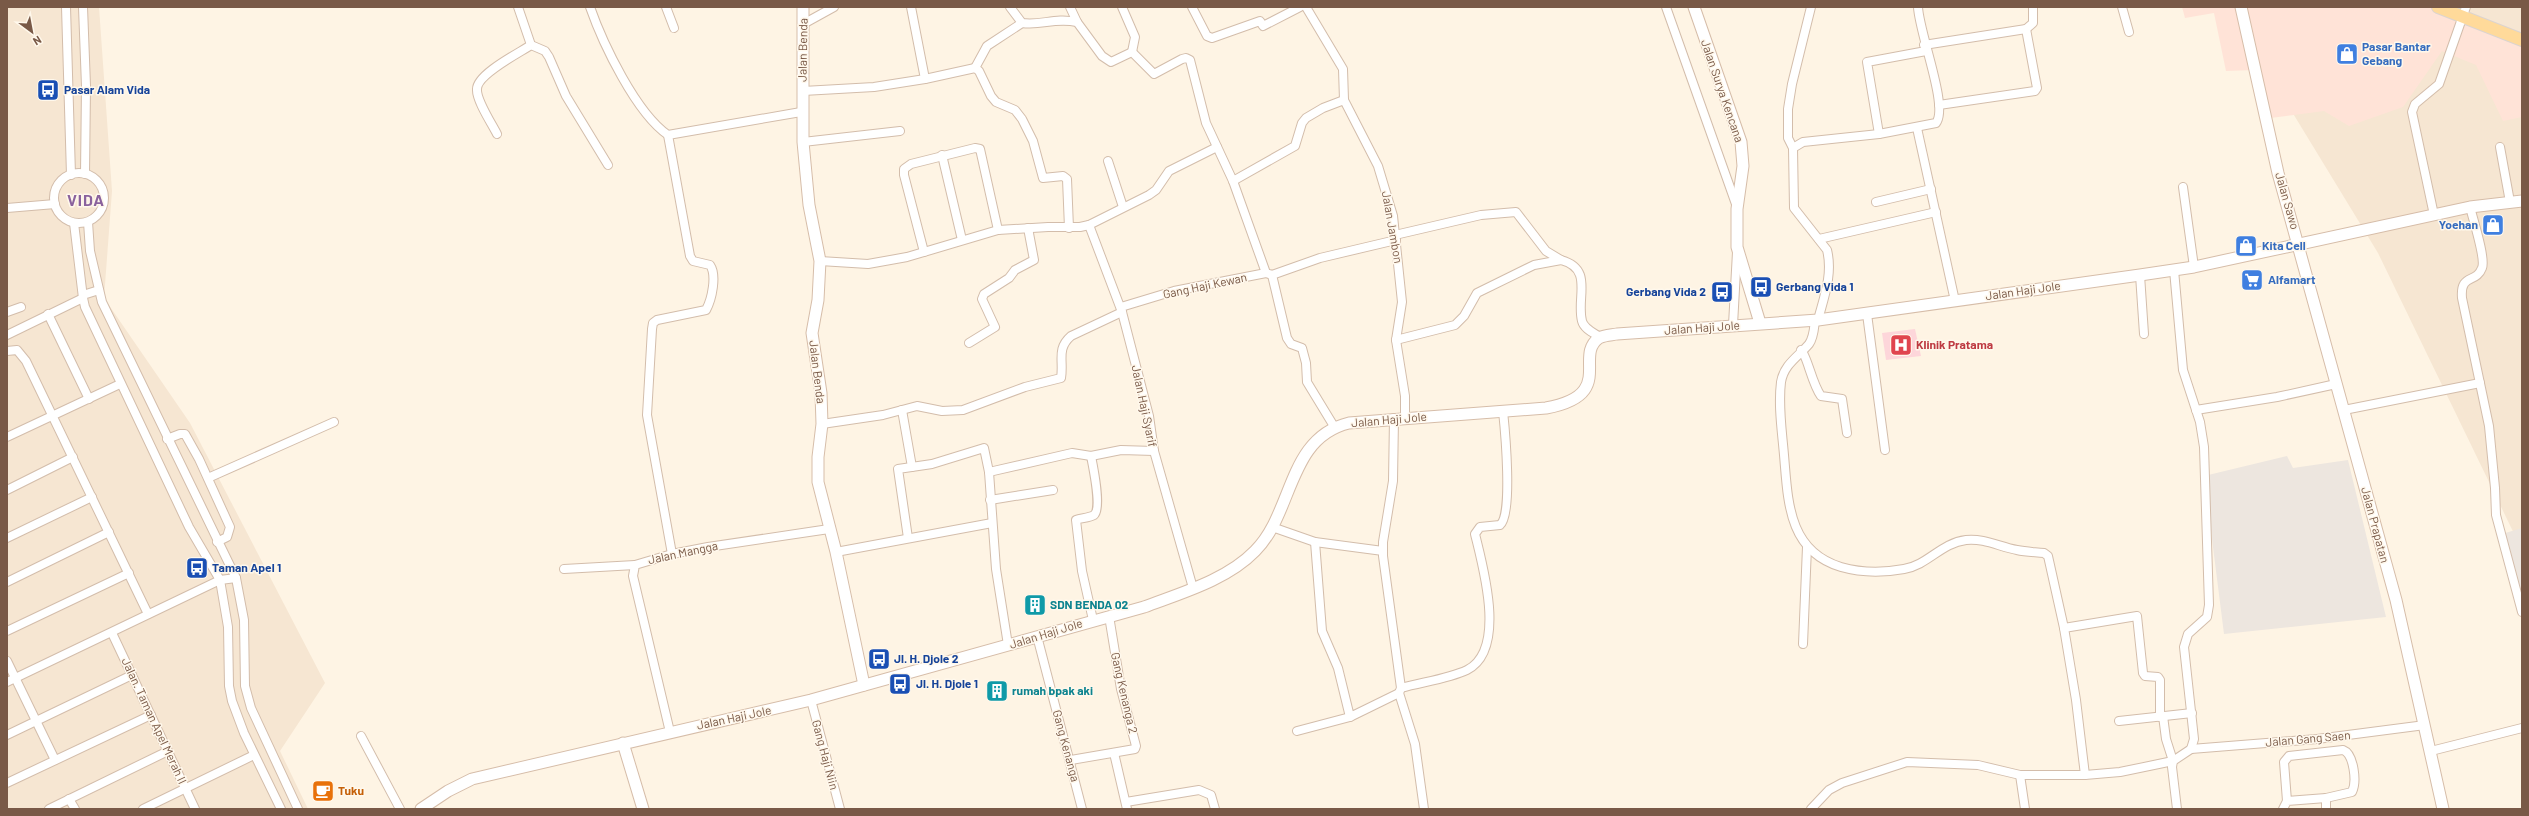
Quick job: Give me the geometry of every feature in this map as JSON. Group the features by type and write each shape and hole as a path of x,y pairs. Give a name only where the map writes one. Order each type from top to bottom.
{"main road":[{"name":"Jalan Benda","path":"804,7 805,23 801,112 809,205 820,261 818,300 812,332 821,393 822,424 818,457 818,482 836,552 864,685"},
{"name":"Jalan Surya Kencana","path":"1694,7 1741,142 1743,166 1737,209 1737,247 1760,323"},
{"name":"Jalan Sawo","path":"2241,7 2278,173 2299,244 2470,207 2522,201"},
{"path":"2438,7 2464,12 2522,40"},
{"name":"Jalan Haji Jole","path":"421,809 448,791 472,779 811,700 1008,646 1036,636 1109,616 1193,588 1243,561 1255,551 1272,527 1302,457 1314,443 1335,428 1349,423 1394,418 1557,406 1578,397 1586,389 1592,346 1600,337 1617,334 1816,320 1867,314 2194,267 2299,244"},
{"name":"Jalan Prapatan","path":"2299,244 2396,600 2443,809"},
{"path":"624,743 643,809"}],"street":[{"path":"66,7 71,175"},
{"path":"83,7 86,86 85,174"},
{"path":"518,7 531,45 544,51 549,57 566,96 608,165"},
{"path":"590,7 614,63 647,115 657,128 668,135 801,112"},
{"path":"666,7 674,28"},
{"path":"805,23 834,7"},
{"path":"911,7 925,79"},
{"path":"1010,7 1022,23"},
{"path":"1070,7 1076,22 1107,60 1114,61 1132,52"},
{"path":"1122,7 1135,37 1132,52"},
{"path":"1192,7 1207,36 1212,38 1260,21 1263,26 1300,7"},
{"name":"Jalan Jambon","path":"1306,7 1343,69 1344,100 1378,166 1384,184 1395,237 1402,302 1396,340 1405,396 1406,418"},
{"path":"1666,7 1737,209"},
{"path":"1810,7 1792,84 1788,109 1788,138 1793,148 1794,208 1827,250 1829,258 1829,281 1809,344 1801,350 1785,372 1781,381 1780,403 1789,505 1800,537 1807,547 1823,559 1837,566 1867,572 1905,569 1926,560 1946,546 1967,540 1979,540 2016,550 2044,553 2048,556 2051,563 2064,628 2076,700 2085,775"},
{"path":"1793,148 1803,142 1879,134 1917,128 1936,123 1939,119 1940,104 1925,48 1918,7"},
{"path":"1879,134 1867,62 1925,48 2026,29 2034,23 2033,7"},
{"path":"2122,7 2130,32"},
{"path":"2434,215 2412,112 2415,104 2439,84 2464,12"},
{"path":"803,91 867,88 925,79 975,68 987,46 1022,23 1030,24 1061,19 1076,22"},
{"path":"1940,104 2035,91 2026,29"},
{"path":"497,134 478,95 478,83 487,73 531,45"},
{"path":"1132,52 1154,74 1182,59 1186,58 1190,60 1200,105 1233,181 1269,274 1287,338 1291,344 1302,348 1306,363 1307,382 1335,428"},
{"path":"975,68 979,71 991,96 996,102 1015,110 1022,119 1033,141 1043,178 1063,176 1067,179 1069,228"},
{"path":"1233,181 1295,146 1302,123 1311,114 1344,100"},
{"path":"1917,128 1955,301"},
{"path":"803,142 900,130"},
{"path":"668,135 690,256 693,261 710,265 714,276 709,304 706,310 657,320 653,323 652,329 647,415 672,554"},
{"path":"820,261 868,264 907,257 998,230 1069,228 1089,225 1156,190 1169,171 1217,147"},
{"path":"2500,147 2510,202"},
{"path":"924,252 904,169 911,164 942,155 975,148 980,150 998,230"},
{"path":"942,155 962,240"},
{"path":"1108,161 1124,207"},
{"path":"85,174 92,176 101,186 104,200 99,213 88,222 74,223 61,216 54,204 56,189 64,178 71,175 85,174"},
{"path":"2183,187 2194,267"},
{"path":"1876,202 1931,189"},
{"path":"7,208 54,204"},
{"path":"2470,207 2483,262 2478,273 2464,282 2461,288 2489,426 2496,515 2522,612"},
{"name":"Gang Haji Kewan","path":"902,410 917,406 942,411 963,410 1025,387 1055,382 1061,378 1060,355 1065,340 1121,310 1181,289 1269,274 1395,237 1481,215 1516,212 1546,251 1561,260"},
{"path":"1819,239 1936,212"},
{"path":"88,222 90,251 102,302 217,542 236,578 244,620 245,686 251,708 298,809"},
{"path":"74,223 83,297 120,384 189,527 220,580 228,627 229,686 232,701 254,755 281,809"},
{"name":"Jalan Haji Syarif","path":"1089,225 1121,310 1149,416 1154,451 1193,588"},
{"path":"969,343 996,327 982,299 984,294 1008,279 1015,270 1034,260 1028,228"},
{"name":"Jalan Surya Kencana","path":"1733,325 1733,291 1737,247"},
{"path":"1396,340 1455,325 1464,316 1477,293 1534,265 1561,260 1578,271 1581,278 1582,321 1590,330 1600,337"},
{"path":"1811,809 1829,790 1842,783 1907,762 1978,765 2020,775 2085,775 2120,772 2173,761 2190,749 2194,739 2184,647 2188,634 2208,617 2209,605 2204,447 2196,410 2183,370 2174,270"},
{"path":"2140,275 2144,334"},
{"path":"7,335 99,290"},
{"path":"7,312 21,307"},
{"path":"48,314 89,398"},
{"path":"1867,314 1885,450"},
{"path":"7,351 17,350 26,361 148,614"},
{"path":"1801,350 1805,354 1810,375 1821,396 1842,399 1847,433"},
{"path":"2344,410 2480,383"},
{"path":"7,438 120,384"},
{"path":"2196,410 2277,397 2336,384"},
{"path":"822,424 883,415 902,410 912,467"},
{"path":"1297,731 1350,717 1400,691 1466,670 1481,659 1488,639 1488,601 1476,534 1480,527 1500,525 1506,516 1507,460 1503,411"},
{"path":"1394,418 1393,481 1383,550 1400,691 1415,744 1424,809"},
{"path":"208,478 334,422"},
{"path":"167,439 180,434 185,434 208,478 230,527 227,537 217,542"},
{"path":"908,538 898,470 900,468 932,464 982,448 986,451 989,472 996,569 1008,646"},
{"path":"989,472 1072,453 1091,456 1121,450 1154,451"},
{"path":"1091,456 1096,487 1096,510 1093,515 1076,520 1082,571 1093,620"},
{"path":"7,490 73,457"},
{"path":"990,500 1053,490"},
{"path":"7,538 92,497"},
{"path":"836,552 992,523"},
{"path":"1272,527 1315,542 1383,550"},
{"name":"Jalan Mangga","path":"670,732 633,576 635,565 672,554 829,529"},
{"path":"7,582 109,532"},
{"path":"1315,542 1322,631 1338,668 1350,717"},
{"path":"1803,644 1807,547"},
{"path":"564,569 635,565"},
{"path":"7,631 129,573"},
{"path":"11,680 112,634 148,614 220,580 236,578"},
{"name":"Gang Kenanga 2","path":"1109,616 1121,689 1136,746 1135,749 1114,752"},
{"path":"2064,628 2137,616 2143,673 2145,676 2158,677 2160,680 2162,716 2166,739 2173,761 2172,767 2176,809"},
{"name":"Jalan. Taman Apel Merah II","path":"112,634 195,809"},
{"name":"Gang Kenanga","path":"1036,636 1071,760 1082,809"},
{"path":"7,661 11,680 36,722 55,760"},
{"path":"7,736 132,675"},
{"name":"Gang Haji Niin","path":"811,700 840,809"},
{"path":"2119,721 2192,713"},
{"path":"7,783 151,715"},
{"name":"Jalan Gang Saen","path":"2190,749 2309,740 2424,725"},
{"path":"2430,752 2522,728"},
{"path":"361,736 400,809"},
{"path":"2283,809 2287,801 2285,758 2289,756 2343,750 2348,752 2351,756 2355,787 2352,792 2326,798 2287,801"},
{"path":"49,809 168,751"},
{"path":"1071,760 1114,752 1127,805 1199,790 1210,795 1215,809"},
{"path":"143,809 254,755"},
{"path":"2020,775 2025,809"},
{"path":"2326,798 2326,809"},
{"path":"69,799 74,809"}],"shaded area":[{"path":"7,7 99,7 112,191 104,298 190,423 325,683 280,751 308,809 7,809"},
{"path":"2182,7 2467,7 2465,13 2522,34 2522,117 2503,121 2476,65 2442,51 2403,107 2349,126 2324,111 2263,119 2255,70 2226,71 2214,13 2185,18"},
{"path":"2228,7 2522,7 2522,550 2378,253"},
{"name":"Klinik Pratama","path":"1915,329 1921,356 1886,360 1882,333"},
{"path":"2287,456 2293,468 2348,460 2386,617 2224,634 2204,476"},
{"path":"2522,528 2522,612 2502,534"}],"place":[{"name":"Pasar Bantar Gebang","path":"2347,54"},
{"name":"Pasar Alam Vida","path":"48,90"},
{"name":"Yoehan","path":"2493,225"},
{"name":"Kita Cell","path":"2246,246"},
{"name":"Alfamart","path":"2252,280"},
{"name":"Gerbang Vida 1","path":"1761,287"},
{"name":"Gerbang Vida 2","path":"1722,292"},
{"name":"Klinik Pratama","path":"1901,345"},
{"name":"Taman Apel 1","path":"197,568"},
{"name":"SDN BENDA 02","path":"1035,605"},
{"name":"Jl. H. Djole 2","path":"879,659"},
{"name":"Jl. H. Djole 1","path":"900,684"},
{"name":"rumah bpak aki","path":"997,691"},
{"name":"Tuku","path":"323,791"}],"district":[{"name":"VIDA","path":"86,200"}]}
